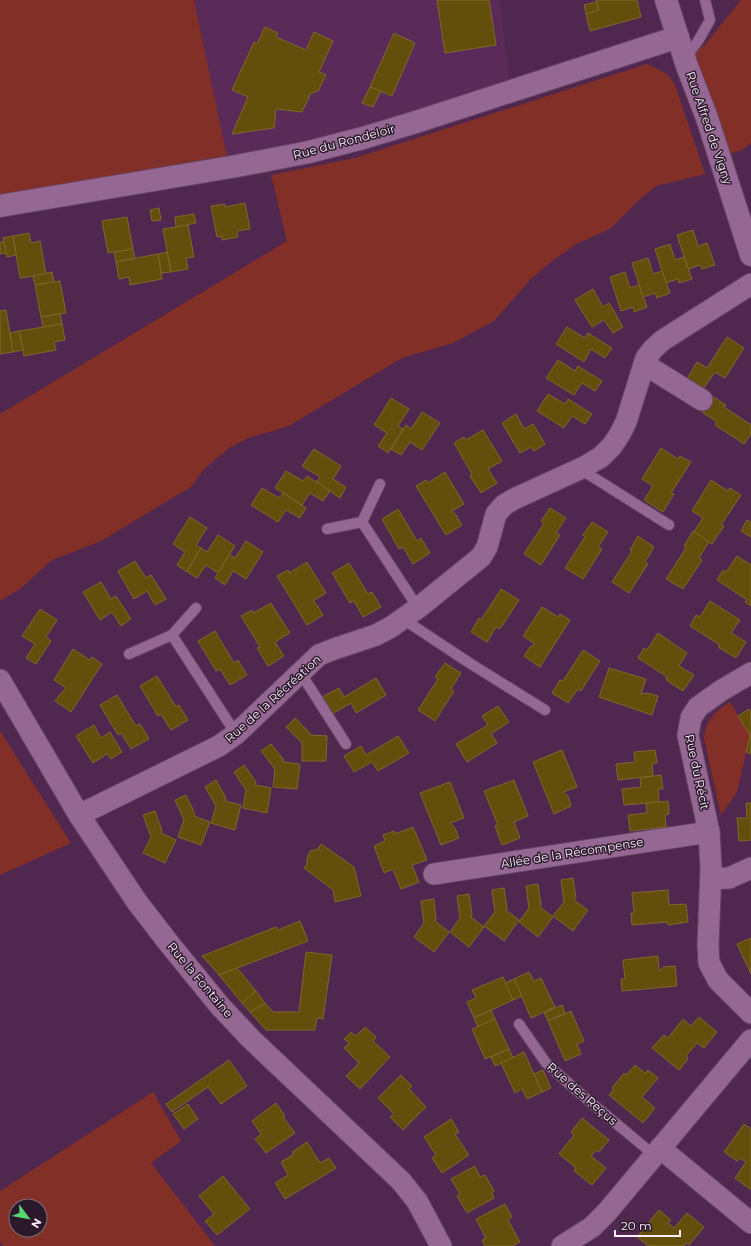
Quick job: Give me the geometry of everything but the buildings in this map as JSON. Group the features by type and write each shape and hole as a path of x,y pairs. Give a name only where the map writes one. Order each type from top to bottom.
{"street":[{"name":"Rue Alfred de Vigny","path":"666,0 707,118 751,255"},
{"name":"Rue du Rondeloir","path":"0,206 237,166 309,152 364,138 416,122 678,37"},
{"name":"Rue de la Récréation","path":"79,814 219,746 236,734 319,655 376,635 411,613 481,556 487,547 496,514 504,505 580,469 601,457 612,446 620,434 632,404 646,358 654,348 663,340 751,284"},
{"path":"644,364 702,400"},
{"name":"Rue du Récit","path":"751,673 722,690 698,708 691,718 688,735 709,832 711,854 708,945 709,963 718,980 751,1013"},
{"name":"Rue la Fontaine","path":"0,680 79,814 137,902 220,1006 250,1038 401,1181 417,1201 441,1246"},
{"name":"Allée de la Récompense","path":"434,874 709,832"},
{"path":"711,878 729,878 751,868"},
{"path":"562,1246 596,1224 751,1040"},
{"path":"657,1152 751,1223"}],"lane":[{"path":"685,58 698,41 710,20 705,0"},
{"path":"580,469 669,525"},
{"path":"362,522 380,484"},
{"path":"362,522 411,613 471,664 545,710"},
{"path":"327,529 362,522"},
{"path":"129,654 172,635 196,608"},
{"path":"172,635 236,734"},
{"path":"300,672 346,744"},
{"name":"Rue des Reçus","path":"519,1024 546,1063 576,1090 657,1152"}],"shaded area":[{"path":"0,0 194,0 228,161 0,212"},
{"path":"194,0 499,0 510,82 368,130 228,161"},
{"path":"741,0 751,0 751,143 742,150 729,154 694,51 704,46"},
{"path":"647,64 667,74 675,85 705,174 656,186 638,201 610,229 576,244 551,262 531,279 494,321 453,343 402,358 289,426 248,438 228,449 205,468 191,487 101,541 52,560 21,588 0,601 0,414 287,241 271,175 355,158"},
{"path":"730,702 750,735 737,792 721,815 704,739 706,727 712,717"},
{"path":"0,731 71,843 0,875"},
{"path":"153,1092 181,1141 151,1163 215,1246 3,1246 0,1241 0,1191"}]}
